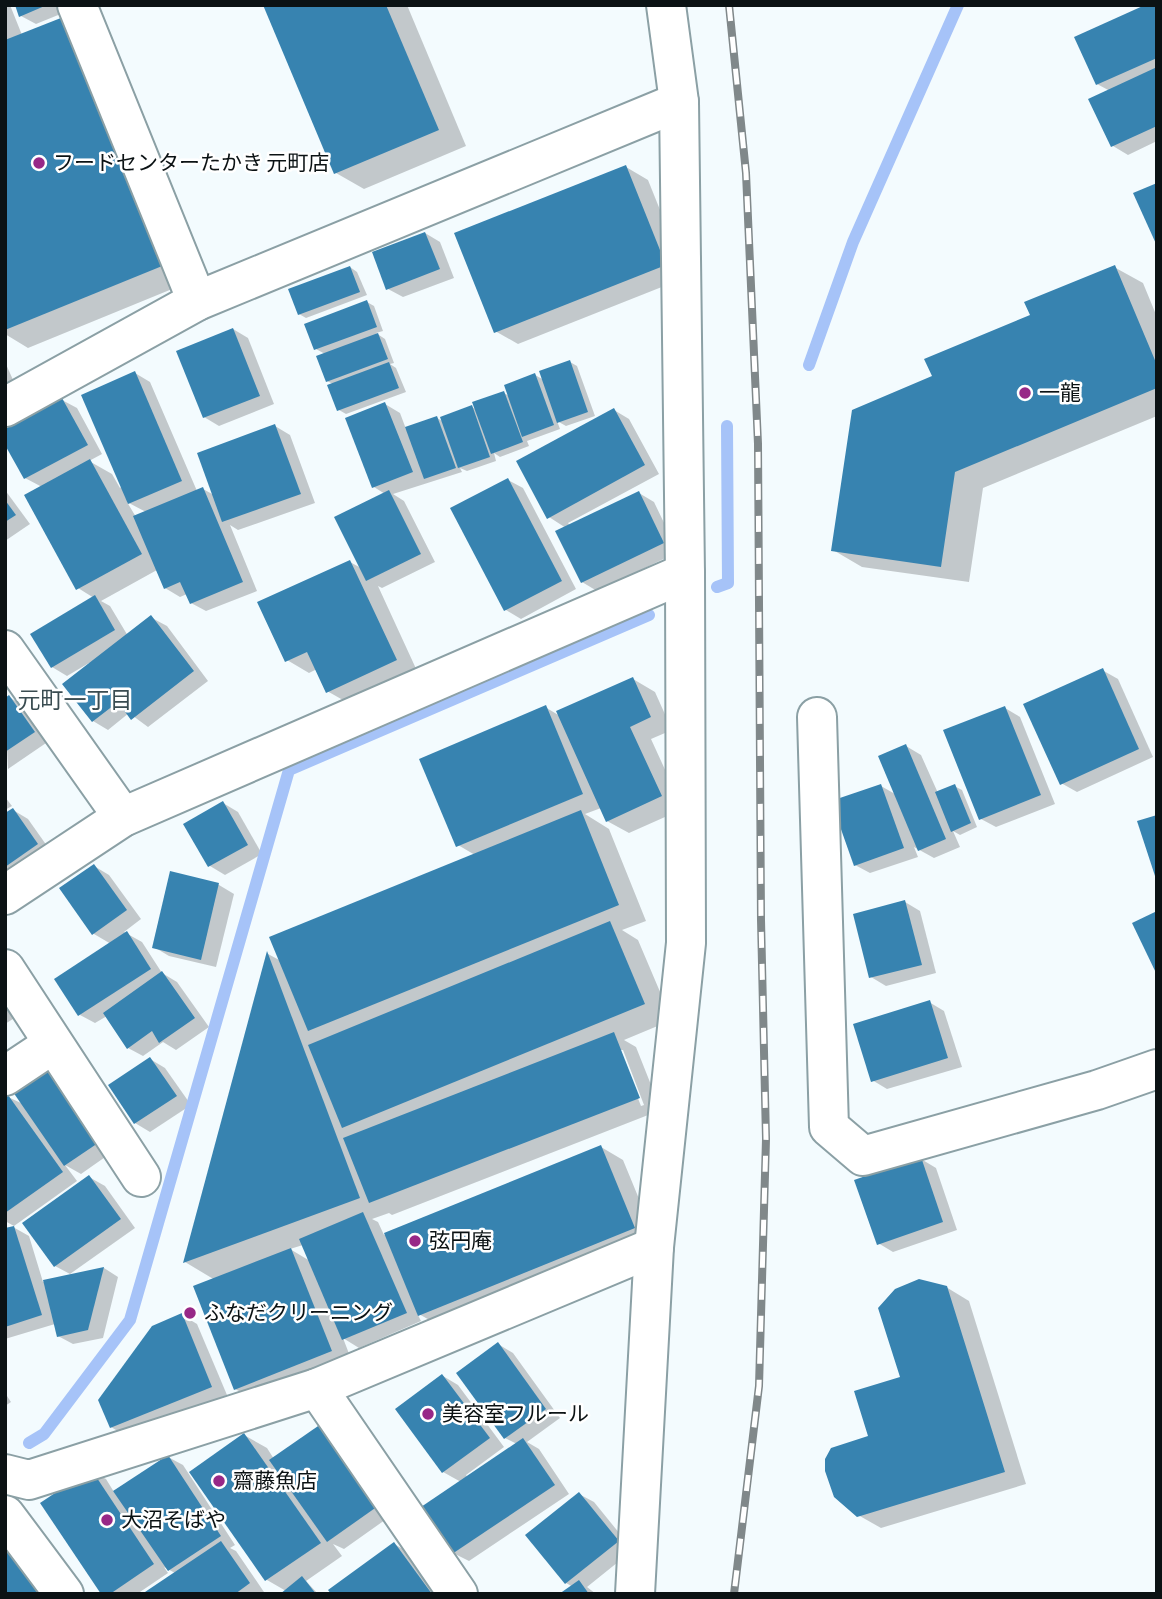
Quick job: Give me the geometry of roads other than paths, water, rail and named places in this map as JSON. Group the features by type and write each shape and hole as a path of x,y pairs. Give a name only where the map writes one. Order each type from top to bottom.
{"street":[{"path":"77,5 197,301"},
{"path":"635,1594 654,1247 686,943 685,573 678,102 666,5"},
{"path":"5,407 197,301 678,102"},
{"path":"5,895 123,817 685,573"},
{"path":"10,665 123,817"},
{"path":"817,717 829,1127 863,1156 1097,1090 1157,1069"},
{"path":"5,970 141,1177"},
{"path":"5,1076 53,1044"},
{"path":"5,1474 29,1480 317,1388 654,1247"},
{"path":"317,1388 458,1594"},
{"path":"5,1515 64,1594"}],"waterway":[{"path":"809,365 853,242 958,5"},
{"path":"717,587 728,583 727,426"},
{"path":"29,1443 44,1434 130,1320 289,770 649,615"}],"railway":[{"path":"729,5 746,173 758,444 761,920 766,1139 759,1386 734,1594"}],"place":[{"name":"フードセンターたかき 元町店","path":"39,163"},
{"name":"一龍","path":"1025,393"},
{"name":"弦円庵","path":"415,1241"},
{"name":"ふなだクリーニング","path":"190,1313"},
{"name":"美容室フルール","path":"428,1414"},
{"name":"齋藤魚店","path":"219,1481"},
{"name":"大沼そばや","path":"107,1520"}],"district":[{"name":"元町一丁目","path":"75,700"}]}
